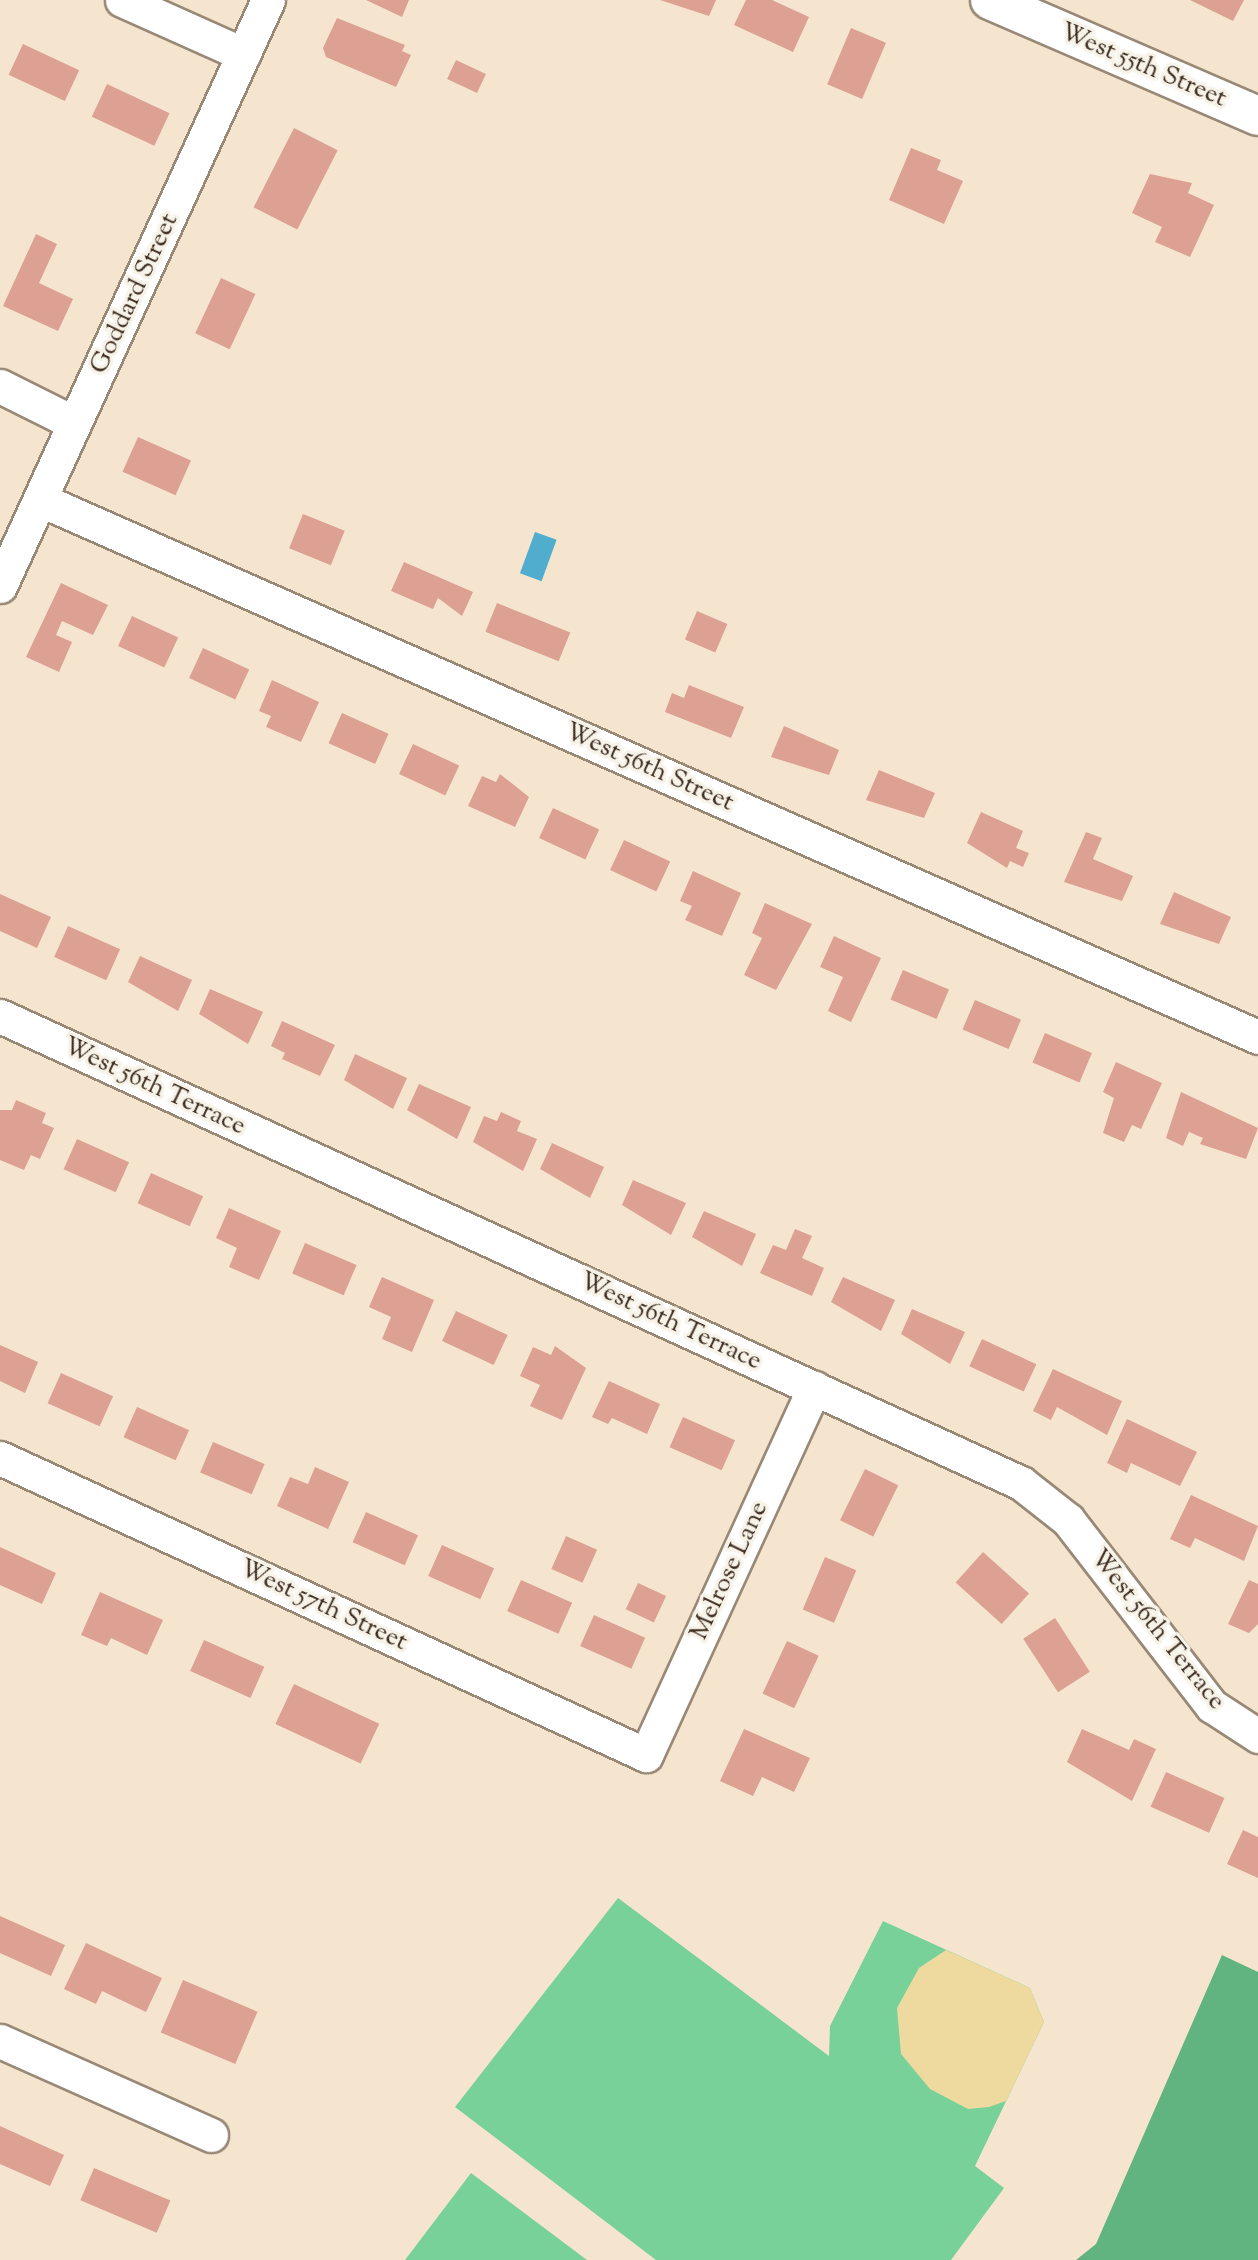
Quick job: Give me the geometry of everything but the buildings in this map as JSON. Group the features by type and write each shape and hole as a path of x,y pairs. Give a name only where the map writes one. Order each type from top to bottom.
{"street":[{"path":"122,0 243,54"},
{"name":"Goddard Street","path":"0,586 268,0"},
{"name":"West 55th Street","path":"990,0 1258,116"},
{"path":"0,386 74,423"},
{"name":"West 56th Street","path":"41,500 1258,1037"},
{"name":"West 56th Terrace","path":"0,1016 814,1388 1046,1500 1212,1706 1258,1736"},
{"name":"Melrose Lane","path":"646,1755 814,1388"},
{"name":"West 57th Street","path":"0,1458 646,1755"},
{"path":"0,2041 211,2135"}],"green space":[{"path":"618,1898 829,2056 830,2026 883,1921 1030,1988 1044,2022 975,2166 1004,2188 951,2260 656,2260 455,2107"},
{"path":"1222,1955 1258,1972 1258,2260 1076,2260 1096,2244"},
{"path":"471,2173 587,2260 405,2260"}],"sand":[{"path":"946,1950 1030,1988 1044,2022 1006,2101 989,2107 968,2109 930,2089 901,2054 897,2008 919,1968"}],"water":[{"path":"535,532 557,540 542,581 520,573"}]}
